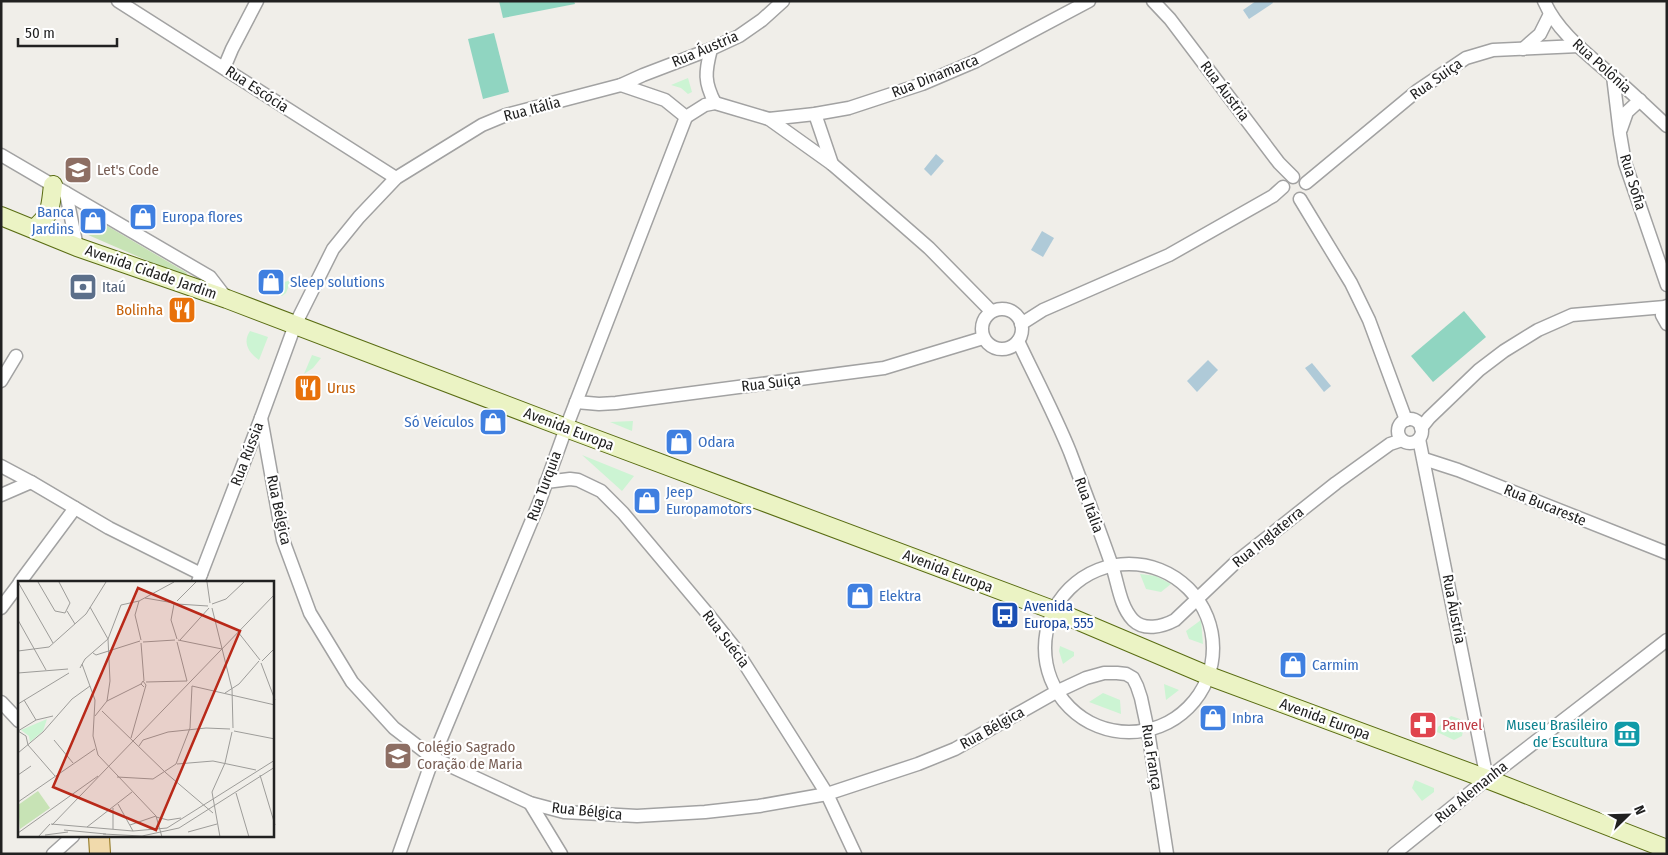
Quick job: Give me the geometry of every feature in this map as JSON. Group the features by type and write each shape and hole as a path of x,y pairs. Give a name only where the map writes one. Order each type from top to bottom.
{"main road":[{"path":"34,230 46,218 60,189"},
{"name":"Avenida Cidade Jardim","path":"1,216 77,247 228,299"},
{"name":"Avenida Europa","path":"228,299 1053,610 1209,676 1487,779 1657,849"},
{"path":"99,838 100,854"}],"street":[{"name":"Rua Escócia","path":"118,1 396,178"},
{"path":"224,68 257,1"},
{"name":"Rua Áustria","path":"621,85 739,36 762,20 783,1"},
{"name":"Rua Dinamarca","path":"769,119 849,108 922,84 976,61 1089,1"},
{"name":"Rua Polônia","path":"1544,1 1558,25 1667,126"},
{"name":"Rua Áustria","path":"1155,2 1170,19 1279,163 1290,185 1289,198 1300,199 1351,284 1419,426 1487,779"},
{"path":"1523,49 1540,34 1550,14"},
{"name":"Rua Suiça","path":"1019,320 1169,255 1290,185 1317,172 1417,91 1466,58 1493,50 1579,46"},
{"path":"711,49 706,70 706,80 708,90 715,103"},
{"name":"Rua Sofia","path":"1612,76 1625,163 1667,285"},
{"path":"621,85 665,100 686,117 705,106 715,103 769,119 832,164 929,248 960,278 988,314"},
{"name":"Rua Itália","path":"295,325 333,249 359,217 396,178 482,125 506,115 621,85"},
{"path":"1620,134 1627,112 1640,100"},
{"path":"815,114 832,164"},
{"name":"Rua Turquia","path":"399,854 433,758 539,504 566,428 686,117"},
{"name":"Avenida Cidade Jardim","path":"1,154 210,277 228,299"},
{"path":"60,189 77,247"},
{"path":"1005,308 1012,311 1019,320 1021,336 1015,344 1004,349 988,345 982,334 982,323 988,314 1005,308"},
{"path":"1419,426 1399,426 1397,440 1411,443 1419,426 1479,370 1504,351 1538,330 1572,315 1644,310 1665,313"},
{"name":"Rua Rússia","path":"199,578 262,418 295,325"},
{"name":"Rua Suiça","path":"576,402 616,403 884,368 964,345 982,334"},
{"name":"Rua Itália","path":"1015,344 1034,374 1069,449 1112,565 1126,610 1133,620 1140,625 1149,627"},
{"path":"1,381 16,356"},
{"name":"Rua Bélgica","path":"262,418 283,540 310,613 352,682 394,728 433,758 530,804 564,812 637,816 705,812 759,806 827,794 918,764 955,749 1056,692 1086,678 1104,673 1117,673"},
{"name":"Rua Inglaterra","path":"1149,627 1167,624 1175,620 1235,563 1336,483 1397,440"},
{"name":"Rua Bucareste","path":"1424,459 1458,470 1667,553"},
{"path":"1,466 199,578"},
{"name":"Rua Suécia","path":"546,482 570,479 586,483 601,491 622,513 734,647 827,794 855,854"},
{"path":"1,495 31,482"},
{"path":"20,581 74,508"},
{"path":"1135,564 1158,569 1178,580 1197,598 1208,621 1213,648 1209,676 1194,703 1171,722 1134,734 1120,732 1077,713 1056,692 1046,669 1044,639 1053,610 1068,589 1088,574 1112,565 1135,564"},
{"path":"1,608 18,584"},
{"name":"Rua Alemanha","path":"1394,854 1487,779 1667,640"},
{"name":"Rua França","path":"1117,673 1126,674 1133,678 1137,686 1148,731 1167,854"},
{"path":"1,702 18,720"},
{"path":"530,804 561,854"},
{"path":"53,854 70,838"}],"green space":[{"path":"499,1 574,1 575,4 503,18"},
{"path":"494,33 509,92 483,99 468,39"},
{"path":"688,78 692,92 688,94 681,88 671,85"},
{"path":"87,214 187,273 185,277 79,231"},
{"path":"291,280 286,293 282,296 265,288"},
{"path":"1464,311 1486,337 1433,382 1411,356"},
{"path":"250,331 268,337 259,360 252,354 247,344"},
{"path":"312,355 321,358 313,368 304,374"},
{"path":"633,421 632,431 610,422"},
{"path":"582,455 634,476 622,491"},
{"path":"1140,574 1156,576 1171,584 1161,592 1146,589"},
{"path":"1201,620 1203,644 1189,639 1186,631"},
{"path":"1060,646 1074,652 1074,656 1063,664 1059,651"},
{"path":"1164,684 1179,690 1166,700"},
{"path":"1103,693 1120,700 1121,714 1089,702"},
{"path":"1451,716 1460,719 1464,726 1462,736 1454,740 1437,732 1438,727"},
{"path":"1415,780 1434,788 1434,792 1422,801 1412,788"}],"water":[{"path":"1256,1 1272,1 1273,3 1249,19 1243,10"},
{"path":"936,154 944,161 931,176 924,169"},
{"path":"1042,231 1054,238 1043,257 1031,250"},
{"path":"1208,360 1218,370 1197,392 1187,381"},
{"path":"1312,363 1331,386 1324,392 1305,368"}],"place":[{"name":"Let's Code","path":"78,170"},
{"name":"Europa flores","path":"143,217"},
{"name":"Banca Jardins","path":"93,221"},
{"name":"Sleep solutions","path":"271,282"},
{"name":"Itaú","path":"83,287"},
{"name":"Bolinha","path":"182,310"},
{"name":"Urus","path":"308,388"},
{"name":"Só Veículos","path":"493,422"},
{"name":"Odara","path":"679,442"},
{"name":"Jeep Europamotors","path":"647,501"},
{"name":"Elektra","path":"860,596"},
{"name":"Avenida Europa, 555","path":"1005,615"},
{"name":"Carmim","path":"1293,665"},
{"name":"Inbra","path":"1213,718"},
{"name":"Panvel","path":"1423,725"},
{"name":"Museu Brasileiro de Escultura","path":"1627,734"},
{"name":"Colégio Sagrado Coração de Maria","path":"398,756"}]}
